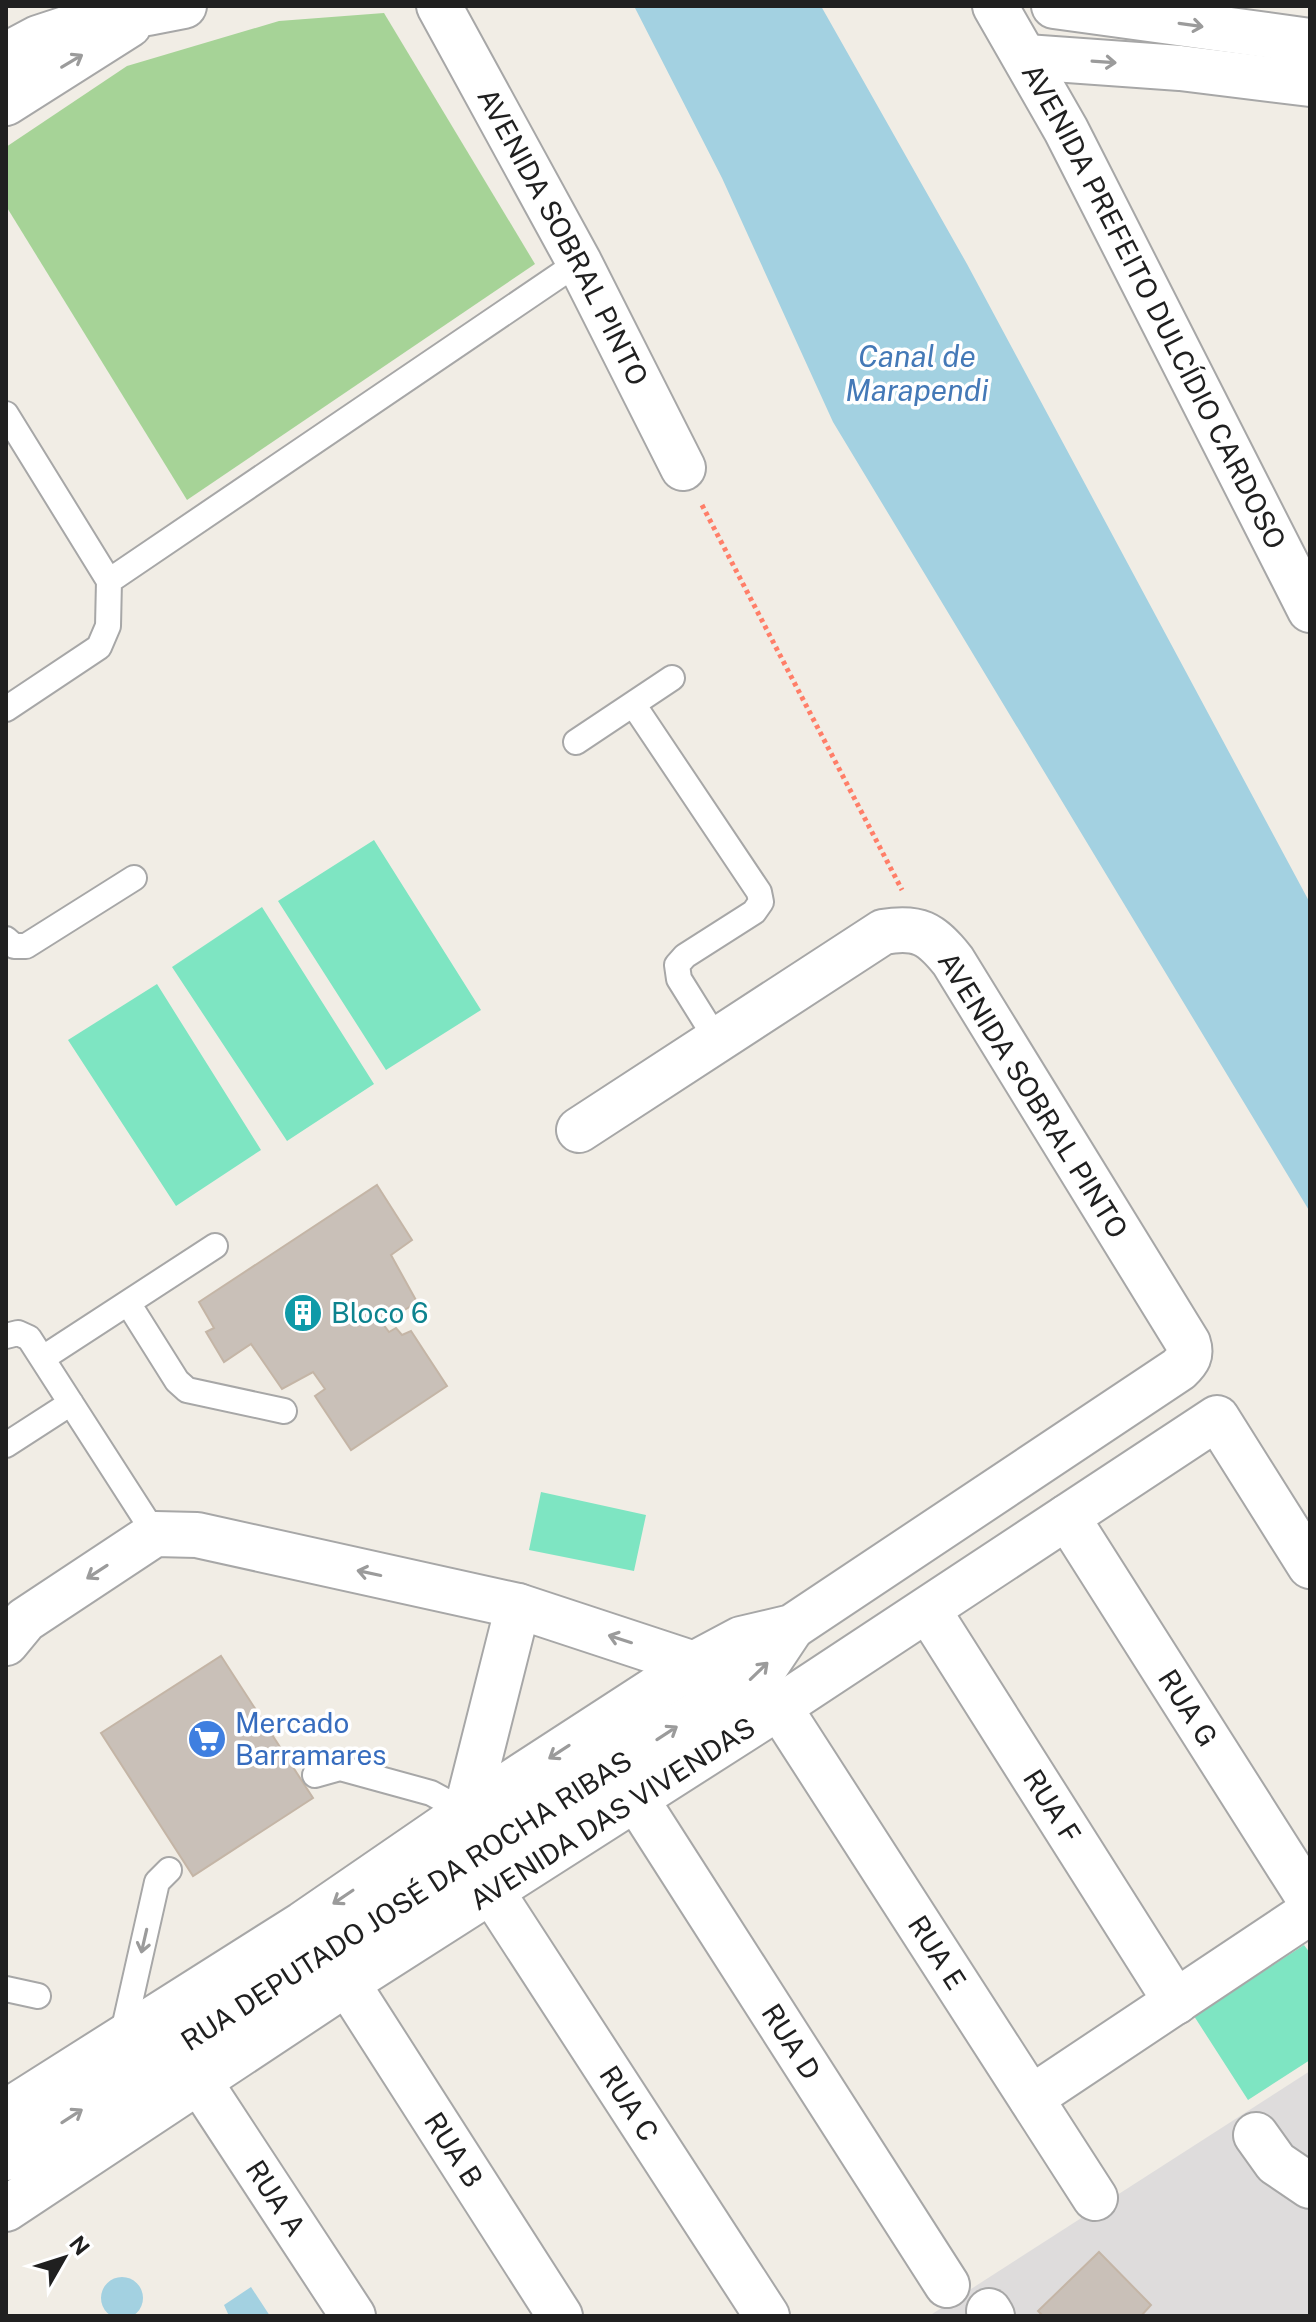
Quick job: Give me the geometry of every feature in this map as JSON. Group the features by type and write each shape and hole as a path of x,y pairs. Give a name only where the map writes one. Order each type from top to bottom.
{"street":[{"name":"AVENIDA SOBRAL PINTO","path":"439,6 579,262 683,468"},
{"name":"AVENIDA PREFEITO DULCÍDIO CARDOSO","path":"995,6 1066,130 1310,610"},
{"path":"1056,6 1310,41"},
{"path":"1283,6 1310,26"},
{"path":"6,55 38,38 108,15 166,10"},
{"path":"6,103 166,10"},
{"path":"1026,57 1180,68 1310,84"},
{"name":"AVENIDA SOBRAL PINTO","path":"579,1130 883,932 903,929 925,933 939,943 953,961 1188,1343 1191,1351 1187,1362"},
{"name":"RUA DEPUTADO JOSÉ DA ROCHA RIBAS","path":"12,2131 122,2037 303,1924 466,1812 694,1664 741,1639 792,1627 1187,1362"},
{"name":"AVENIDA DAS VIVENDAS","path":"6,2209 347,1983 779,1707 1217,1418 1310,1566"},
{"name":"RUA G","path":"1067,1517 1310,1900"},
{"path":"6,1643 25,1620 155,1534 197,1535 518,1606 694,1664 714,1703"},
{"path":"466,1812 518,1606"},
{"name":"RUA F","path":"928,1610 1176,2002"},
{"name":"RUA DEPUTADO JOSÉ DA ROCHA RIBAS","path":"12,2131 762,1672 792,1627"},
{"name":"RUA E","path":"779,1707 1095,2198"},
{"name":"RUA D","path":"636,1799 947,2285"},
{"name":"RUA C","path":"492,1892 767,2316"},
{"path":"1031,2098 1310,1912"},
{"name":"RUA B","path":"347,1983 560,2316"},
{"name":"RUA A","path":"199,2081 353,2316"},
{"path":"1256,2135 1276,2163 1310,2186"}],"lane":[{"path":"109,581 579,262"},
{"path":"6,414 109,581 108,626 99,647 6,709"},
{"path":"576,742 672,678"},
{"path":"633,704 759,892 761,902 754,912 685,956 677,965 679,979 717,1040"},
{"path":"6,939 14,946 26,946 134,878"},
{"path":"43,1358 215,1246"},
{"path":"128,1303 177,1381 187,1390 284,1411"},
{"path":"6,1336 18,1333 29,1338 155,1534"},
{"path":"6,1445 71,1403"},
{"path":"315,1775 340,1768 431,1793 466,1812"},
{"path":"122,2037 157,1882 169,1870"},
{"path":"6,1989 38,1996"}],"path":[{"path":"683,468 925,933"}],"shaded area":[{"path":"1310,2071 1310,2316 929,2316"}],"green space":[{"path":"384,13 535,264 187,500 6,206 6,147 127,66 279,21"},
{"path":"374,840 481,1010 386,1070 278,901"},
{"path":"262,907 374,1084 287,1141 172,967"},
{"path":"157,984 261,1150 176,1206 68,1040"},
{"path":"541,1492 646,1515 634,1571 529,1550"},
{"path":"1304,1945 1310,1953 1310,2060 1248,2100 1194,2016"}],"water":[{"name":"Canal de Marapendi","path":"634,6 821,6 967,264 1310,903 1310,1212 833,422 722,178"},
{"path":"122,2277 137,2283 143,2298 137,2313 122,2319 107,2313 101,2298 107,2283"},
{"path":"251,2287 270,2316 229,2316 224,2305"}],"building":[{"name":"Bloco 6","path":"377,1185 412,1240 391,1255 417,1302 383,1324 389,1332 396,1328 402,1335 411,1331 447,1386 351,1450 315,1396 325,1389 313,1372 282,1389 251,1344 224,1362 206,1332 214,1328 199,1302"},
{"path":"221,1656 313,1798 193,1876 101,1733"},
{"path":"1099,2252 1151,2305 1141,2316 1043,2316 1038,2311"}],"place":[{"name":"Bloco 6","path":"303,1313"},
{"name":"Mercado Barramares","path":"207,1739"}]}
